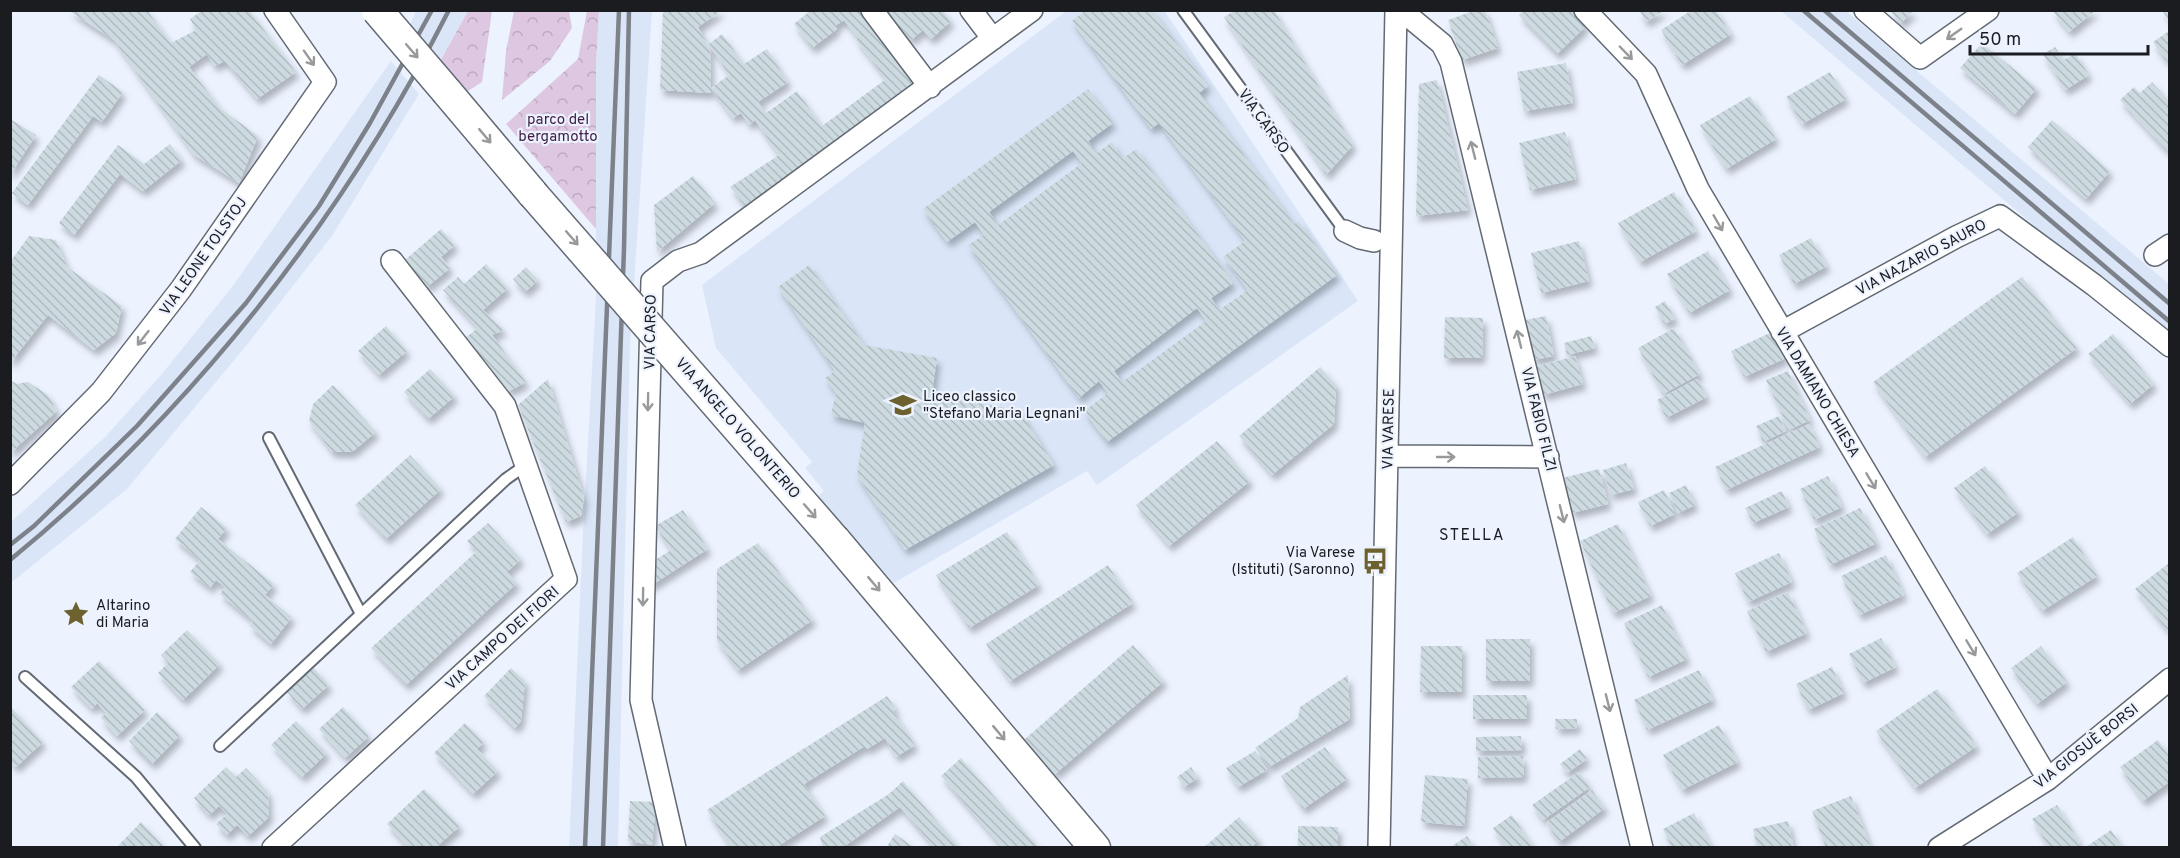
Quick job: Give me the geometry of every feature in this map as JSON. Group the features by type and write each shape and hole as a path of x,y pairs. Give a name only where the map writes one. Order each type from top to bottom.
{"street":[{"name":"VIA LEONE TOLSTOJ","path":"10,483 101,392 181,289 325,81 275,10"},
{"name":"VIA ANGELO VOLONTERIO","path":"377,10 533,194 835,540 1095,848"},
{"path":"872,10 930,87"},
{"path":"971,10 993,39"},
{"name":"VIA CARSO","path":"675,848 641,700 652,281 678,261 701,253 1032,10"},
{"name":"VIA VARESE","path":"1379,848 1396,10"},
{"name":"VIA FABIO FILZI","path":"1401,10 1442,44 1452,62 1642,848"},
{"name":"VIA DAMIANO CHIESA","path":"1585,10 1646,74 1698,189 2049,779"},
{"path":"1865,10 1920,58 1988,10"},
{"name":"VIA NAZARIO SAURO","path":"1782,332 2000,216 2094,285 2169,346"},
{"path":"1345,231 1374,241"},
{"name":"VIA CAMPO DEI FIORI","path":"273,848 566,579 505,406 392,261"},
{"path":"1388,456 1548,457"},
{"name":"VIA GIOSUÈ BORSI","path":"1939,848 2049,779 2169,680"}],"lane":[{"name":"VIA CARSO","path":"1183,10 1345,231"},
{"path":"269,438 361,614"},
{"path":"220,746 506,479 526,465"},
{"path":"25,677 81,725 136,777 195,848"}],"shaded area":[{"path":"1164,10 1358,301 1097,485 1087,471 894,583 817,497 824,491 805,468 812,462 716,348 702,285 1066,11"},
{"path":"416,11 468,11 438,65 409,27"},
{"path":"599,11 652,11 630,345 618,847 569,848 596,297 596,63"},
{"path":"1781,11 1846,11 2169,284 2169,340"},
{"path":"391,61 419,94 332,236 246,346 127,489 11,583 11,522 104,438 161,375 232,287"}],"green space":[{"path":"468,11 492,11 482,82 465,93 438,65"},
{"path":"514,11 569,11 572,28 550,61 502,100 506,51"},
{"name":"parco del bergamotto","path":"587,11 599,11 596,63 596,229 506,124 578,59"}],"building":[{"path":"68,10 147,10 171,43 196,30 190,19 200,12 199,10 249,10 296,72 257,99 225,61 214,66 207,54 189,67 220,108 258,136 239,183 193,154 114,40"},
{"path":"663,10 722,10 698,27 710,49 711,93 660,90"},
{"path":"811,10 866,10 919,83 748,210 730,187 779,155 755,120 749,125 741,113 733,118 711,88 729,75 709,44 722,34 744,64 767,49 788,82 758,102 766,113 797,91 822,126 886,79 856,40 858,38 844,20 835,26 837,29 812,48 794,24"},
{"path":"888,10 942,10 951,21 931,39 923,30 911,40 886,12"},
{"path":"1086,10 1152,10 1208,86 1199,93 1294,224 1298,221 1337,275 1107,442 1084,411 1108,393 1099,381 1079,398 968,245 984,235 975,222 947,242 923,209 1088,89 1113,123 1088,141 1097,153 1112,142 1122,159 1136,149 1233,283 1211,298 1219,310 1248,290 1223,257 1245,241 1159,123 1151,129 1072,21","holes":["1073,151 1082,163 998,225 989,212","1197,308 1206,321 1122,382 1114,371"]},
{"path":"1236,10 1274,10 1353,145 1326,175 1224,17"},
{"path":"1476,10 1485,10 1498,48 1462,60 1448,20"},
{"path":"1524,10 1571,10 1586,26 1557,54 1519,15"},
{"path":"1639,10 1665,10 1646,22"},
{"path":"1692,10 1716,10 1731,34 1682,65 1661,30"},
{"path":"1889,10 1914,10 1901,23"},
{"path":"2052,10 2096,10 2069,32"},
{"path":"2162,10 2169,10 2169,21"},
{"path":"2169,31 2169,58 2166,61 2153,42"},
{"path":"1982,43 2037,88 2015,114 1960,68"},
{"path":"2055,47 2064,60 2075,53 2089,75 2065,90 2043,54"},
{"path":"1566,63 1573,103 1524,111 1517,72"},
{"path":"1830,72 1846,99 1802,124 1786,97"},
{"path":"99,75 123,92 102,122 93,116 28,205 12,193"},
{"path":"1437,80 1468,210 1416,216 1419,84"},
{"path":"2152,82 2169,101 2169,148 2167,151 2120,100 2134,87 2140,93"},
{"path":"1750,96 1776,139 1726,169 1700,125"},
{"path":"10,119 36,135 10,175"},
{"path":"2052,120 2110,171 2086,199 2028,147"},
{"path":"1565,132 1576,179 1530,190 1519,143"},
{"path":"170,144 182,160 143,191 120,174 74,235 59,223 118,145 144,164"},
{"path":"693,176 715,203 657,252 654,205"},
{"path":"1674,192 1696,231 1640,262 1618,223"},
{"path":"441,229 455,245 441,257 450,268 427,287 405,260"},
{"path":"29,236 56,240 67,267 122,306 116,333 94,350 48,315 10,363 10,262"},
{"path":"1811,238 1827,266 1794,284 1779,255"},
{"path":"1579,241 1589,281 1541,293 1531,253"},
{"path":"1708,251 1730,290 1689,313 1667,274"},
{"path":"486,264 508,288 483,310 504,330 492,335 526,382 509,391 465,338 478,328 443,290 458,277 464,284"},
{"path":"809,265 864,345 937,358 932,394 1020,411 1054,465 905,550 857,475 865,423 831,415 836,393 825,378 835,371 778,287"},
{"path":"526,267 538,280 525,292 513,279"},
{"path":"2022,277 2077,348 1925,457 1873,382"},
{"path":"1665,301 1675,319 1664,324 1655,307"},
{"path":"1546,316 1554,356 1533,360 1525,320"},
{"path":"1445,317 1483,318 1482,358 1444,358"},
{"path":"386,326 407,351 379,375 358,351"},
{"path":"1674,328 1700,374 1663,394 1638,348"},
{"path":"1774,331 1786,358 1744,377 1731,351"},
{"path":"2113,334 2154,384 2130,404 2088,354"},
{"path":"1591,336 1595,348 1567,355 1564,343"},
{"path":"1575,356 1583,384 1543,395 1535,367"},
{"path":"1320,367 1336,385 1334,424 1272,475 1239,436"},
{"path":"430,369 455,396 428,419 404,392"},
{"path":"1788,371 1810,420 1789,430 1766,380"},
{"path":"548,379 584,498 581,516 566,522 518,405"},
{"path":"1697,379 1707,397 1666,418 1657,400"},
{"path":"10,380 17,384 28,382 48,395 57,411 10,453"},
{"path":"333,385 376,432 352,452 332,452 309,421 313,404"},
{"path":"1779,416 1786,431 1763,442 1756,426"},
{"path":"1809,424 1820,447 1726,490 1715,467"},
{"path":"1217,441 1250,481 1169,546 1136,505"},
{"path":"410,455 441,489 386,539 355,505"},
{"path":"1626,463 1634,489 1611,495 1603,470"},
{"path":"1985,466 2019,512 1987,534 1954,488"},
{"path":"1599,469 1608,504 1572,513 1562,478"},
{"path":"1828,476 1842,507 1814,520 1800,489"},
{"path":"1686,485 1695,505 1678,513 1669,493"},
{"path":"1664,490 1675,514 1650,526 1638,502"},
{"path":"1782,491 1789,507 1753,523 1745,508"},
{"path":"201,507 227,528 218,539 274,584 265,595 292,617 271,644 250,626 253,621 220,594 225,587 216,580 210,588 190,572 200,560 175,539"},
{"path":"1860,508 1877,543 1830,565 1814,529"},
{"path":"683,510 708,549 647,588 647,565 671,550 655,526"},
{"path":"488,523 521,559 507,572 517,583 406,685 371,648 477,551 467,541"},
{"path":"1618,524 1651,596 1613,613 1580,541"},
{"path":"1007,532 1039,585 969,628 936,575"},
{"path":"2073,537 2097,576 2042,611 2017,573"},
{"path":"758,543 813,620 738,670 717,641 717,569"},
{"path":"1779,553 1792,582 1748,602 1735,573"},
{"path":"1886,555 1904,595 1859,615 1841,576"},
{"path":"2169,563 2169,633 2135,589"},
{"path":"1108,565 1133,603 1010,681 986,644"},
{"path":"1788,592 1807,633 1766,652 1747,611"},
{"path":"1662,605 1687,659 1648,677 1624,623"},
{"path":"187,630 220,664 183,700 158,673 168,663 161,655"},
{"path":"1881,638 1896,667 1863,683 1849,654"},
{"path":"1486,639 1530,639 1530,681 1486,681"},
{"path":"1133,645 1164,681 1055,774 1025,739"},
{"path":"1421,646 1462,646 1462,692 1420,692"},
{"path":"2041,646 2067,682 2037,704 2011,668"},
{"path":"99,661 145,710 117,736 101,718 106,713 97,703 92,709 71,687"},
{"path":"1832,667 1844,693 1808,710 1796,684"},
{"path":"314,668 329,685 302,709 287,692"},
{"path":"511,668 525,681 521,721 515,728 484,696"},
{"path":"1699,670 1713,700 1647,730 1634,700"},
{"path":"1348,675 1350,719 1269,767 1255,748 1298,718 1300,707"},
{"path":"1937,689 1977,746 1915,788 1876,731"},
{"path":"1473,695 1527,695 1527,719 1473,719"},
{"path":"887,696 896,709 893,711 915,745 896,757 885,738 867,749 865,746 804,784 825,816 775,848 731,848 707,810"},
{"path":"10,706 43,742 16,767 10,762"},
{"path":"343,707 369,736 345,758 319,729"},
{"path":"157,712 180,735 152,764 129,741"},
{"path":"1555,719 1577,719 1577,728 1556,729"},
{"path":"296,721 327,753 302,777 271,745"},
{"path":"465,723 484,742 477,749 498,771 473,794 434,753"},
{"path":"1719,725 1738,762 1682,790 1663,755"},
{"path":"1521,736 1522,750 1476,751 1476,737"},
{"path":"2158,740 2169,756 2169,782 2143,801 2120,767"},
{"path":"1325,747 1347,779 1303,809 1281,776"},
{"path":"1580,749 1587,759 1567,773 1560,764"},
{"path":"1255,751 1267,770 1238,787 1226,768"},
{"path":"1523,756 1524,777 1478,778 1478,757"},
{"path":"961,758 1039,848 1003,848 941,776"},
{"path":"226,767 236,777 246,768 268,792 269,817 248,836 237,825 227,835 216,824 227,814 219,806 209,815 194,798"},
{"path":"1191,767 1198,778 1184,787 1177,777"},
{"path":"1579,772 1590,787 1543,820 1532,805"},
{"path":"1425,775 1468,779 1464,826 1421,822"},
{"path":"903,781 960,848 935,848 900,807 842,848 823,848 820,837 889,794"},
{"path":"424,789 460,826 435,848 409,848 387,824"},
{"path":"1592,790 1605,808 1559,842 1546,823"},
{"path":"1851,796 1871,848 1826,848 1812,811"},
{"path":"630,801 656,802 652,845 628,841"},
{"path":"2057,805 2080,843 2072,848 2049,848 2032,819"},
{"path":"1694,813 1712,848 1672,848 1663,829"},
{"path":"1512,815 1534,848 1506,848 1493,828"},
{"path":"1239,817 1259,840 1251,848 1203,848"},
{"path":"1788,821 1794,848 1757,848 1753,829"},
{"path":"141,822 166,848 116,848"},
{"path":"1298,826 1338,827 1338,848 1298,848"},
{"path":"2111,830 2123,848 2084,848"},
{"path":"895,834 915,848 886,848"},
{"path":"1467,836 1475,848 1449,848"}],"railway":[{"path":"10,545 34,526 137,426 246,303 319,206 370,123 432,10"},
{"path":"10,560 140,441 258,308 311,237 361,163 407,88 449,10"},
{"path":"585,848 619,10"},
{"path":"603,848 624,248 629,10"},
{"path":"1803,10 2170,322"},
{"path":"1824,10 2170,304"}],"place":[{"name":"Liceo classico \"Stefano Maria Legnani\"","path":"903,405"},
{"name":"Via Varese (Istituti) (Saronno)","path":"1375,561"},
{"name":"Altarino di Maria","path":"76,614"}],"district":[{"name":"STELLA","path":"1472,534"}]}
